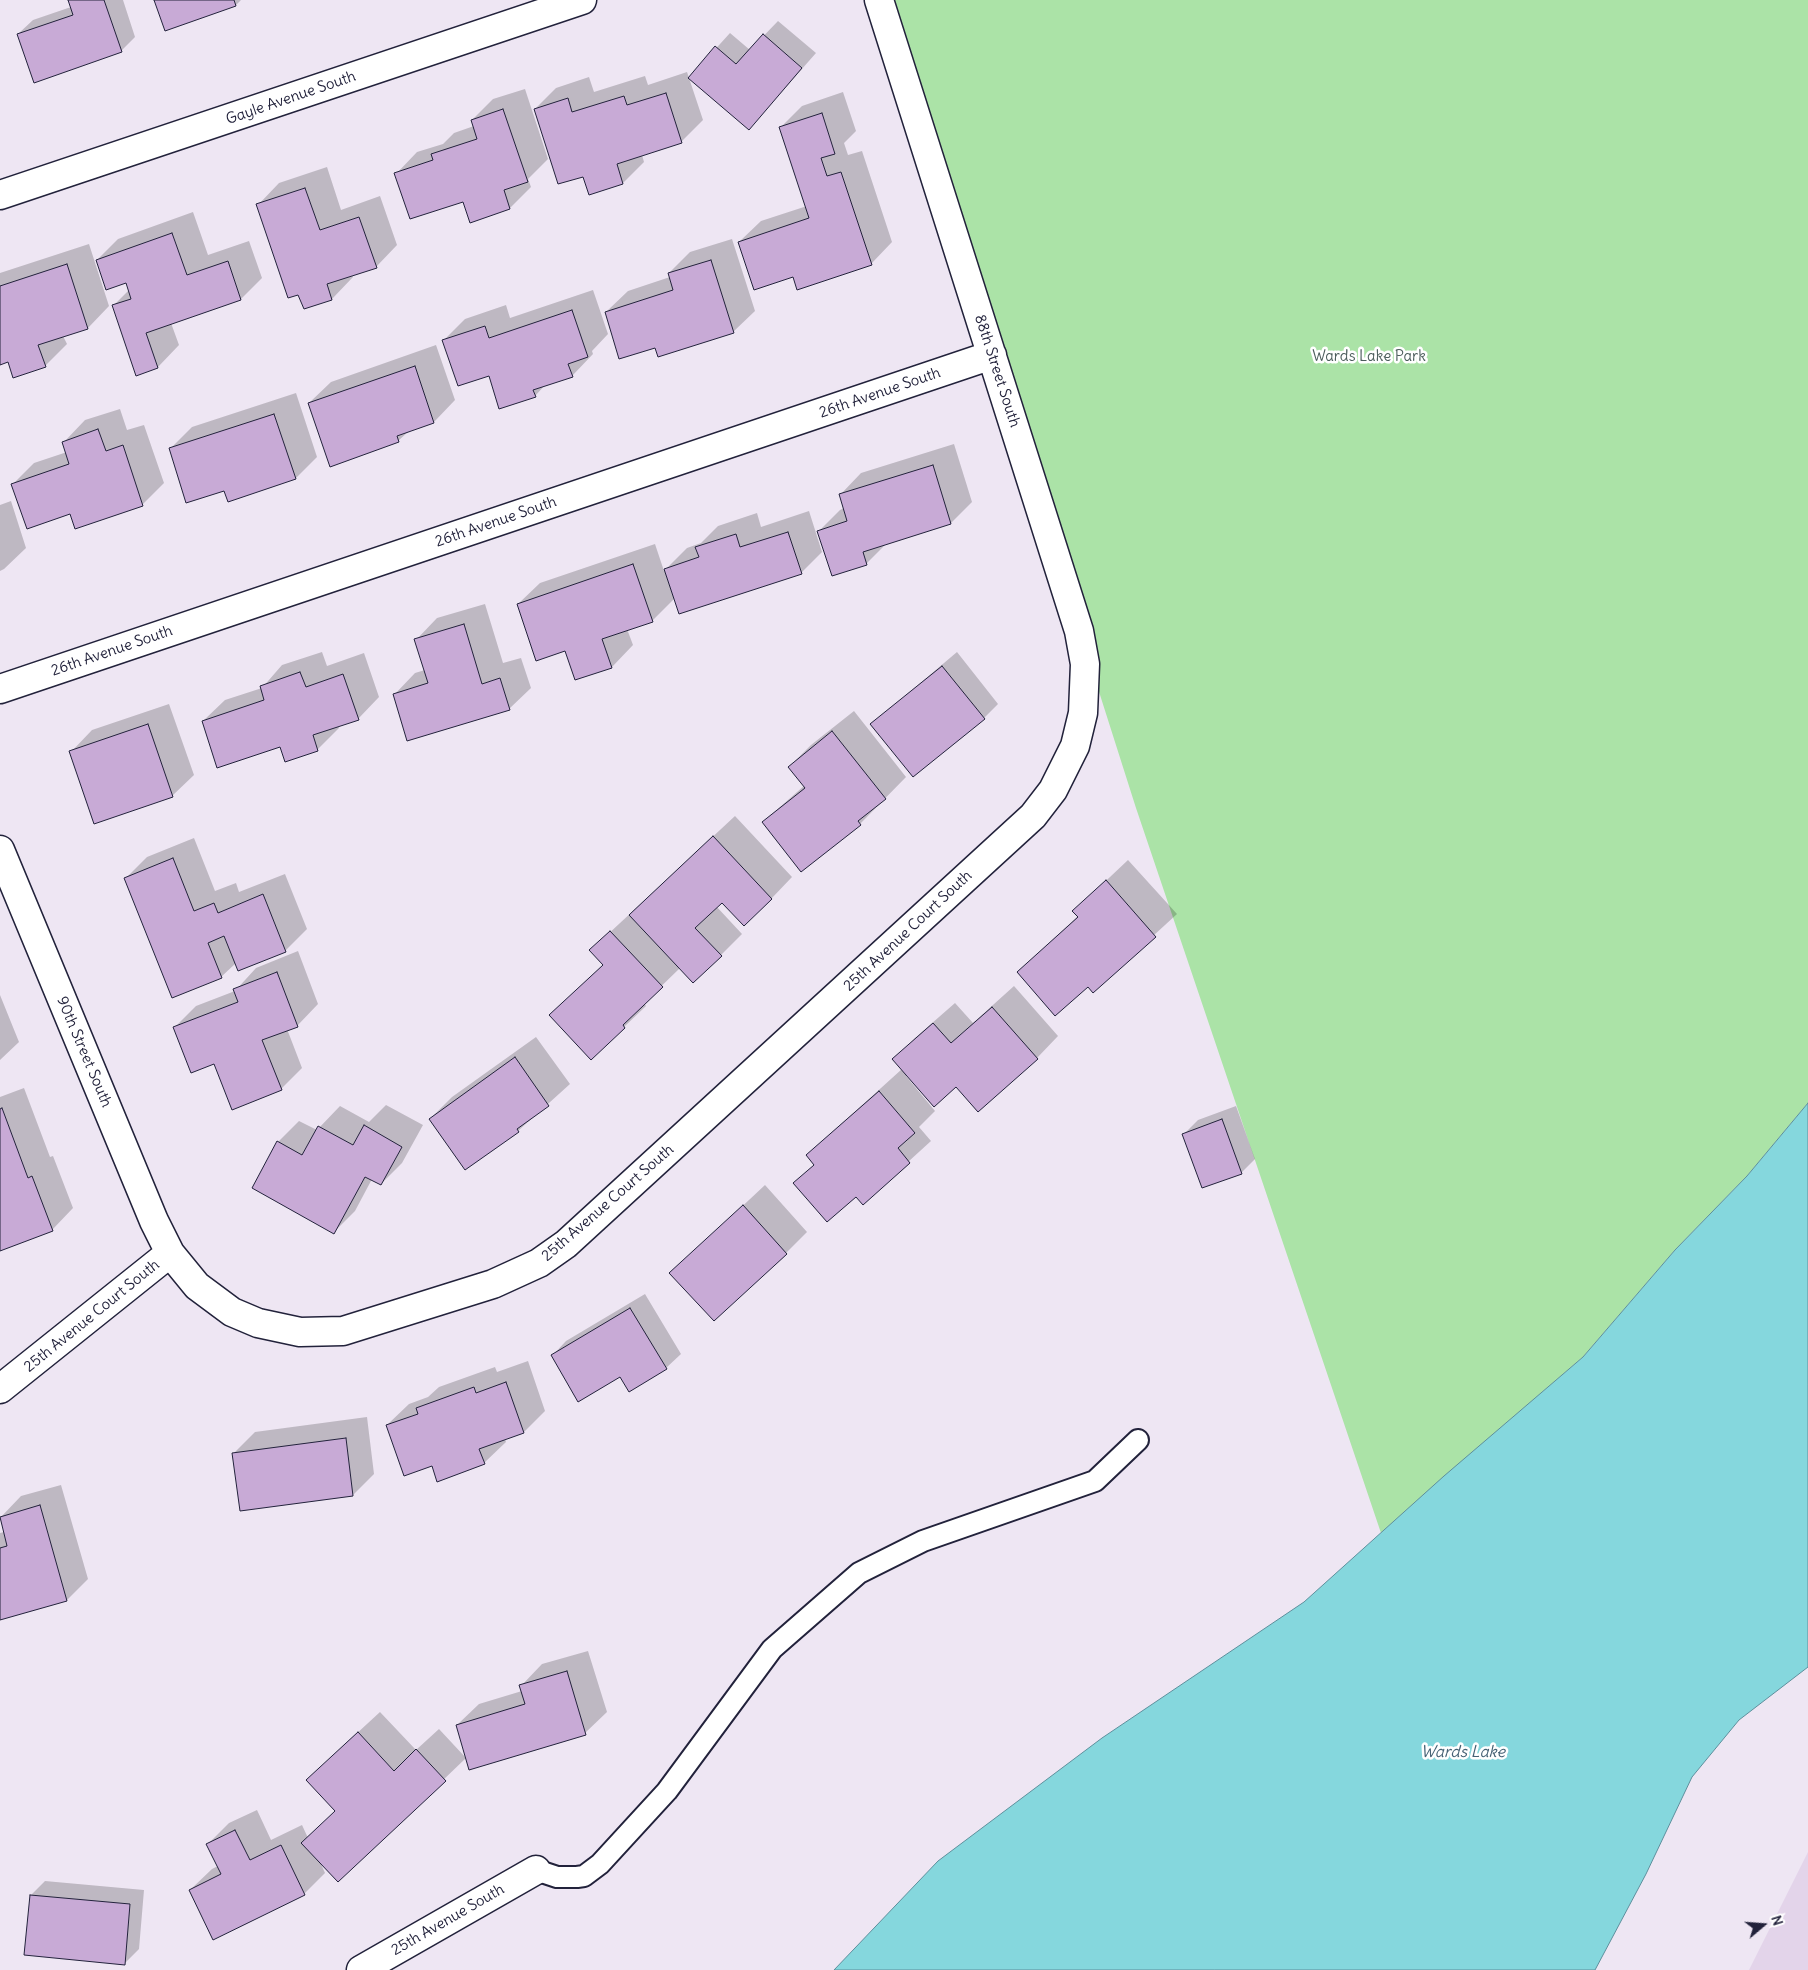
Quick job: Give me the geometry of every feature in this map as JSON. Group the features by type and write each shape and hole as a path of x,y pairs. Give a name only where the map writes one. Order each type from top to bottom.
{"street":[{"name":"Gayle Avenue South","path":"0,196 582,0"},
{"name":"88th Street South","path":"879,0 1079,631 1085,664 1083,713 1075,746"},
{"name":"26th Avenue South","path":"0,689 992,355"},
{"name":"25th Avenue Court South","path":"0,1389 170,1253 197,1286 232,1312 258,1323 300,1332 343,1330 493,1284 539,1263 566,1244 1033,816 1053,790 1075,746"},
{"name":"90th Street South","path":"0,850 154,1221 170,1253"},
{"name":"25th Avenue South","path":"361,1970 536,1870"}],"lane":[{"path":"536,1870 557,1877 577,1877 584,1876 600,1864 667,1791 772,1649 859,1573 923,1542 1095,1481 1138,1440"}],"shaded area":[{"path":"1808,1852 1808,1970 1749,1970"}],"green space":[{"name":"Wards Lake Park","path":"879,0 1808,0 1808,1103 1747,1176 1675,1250 1583,1357 1381,1533 1136,808"}],"water":[{"name":"Wards Lake","path":"1808,1103 1808,1667 1739,1720 1692,1777 1646,1874 1595,1970 834,1970 938,1861 1102,1738 1304,1602 1444,1476 1583,1357 1675,1250 1747,1176"}],"building":[{"path":"68,0 104,0 122,52 34,83 17,34 73,15"},
{"path":"154,0 234,0 236,6 165,31"},
{"path":"763,34 802,68 749,130 688,78 715,46 736,64"},
{"path":"666,93 682,143 617,164 623,184 589,195 583,177 558,184 534,109 568,98 572,112 624,96 627,105"},
{"path":"503,109 528,182 504,190 510,209 470,223 463,202 410,219 394,173 433,160 431,154 477,139 471,120"},
{"path":"822,113 835,154 821,158 827,176 841,172 872,265 797,290 793,277 754,290 738,242 809,218 779,127"},
{"path":"305,188 320,230 359,217 377,268 327,284 332,300 304,309 298,295 288,298 256,204"},
{"path":"172,233 187,275 228,261 241,300 146,333 158,368 136,376 112,305 131,299 126,283 106,290 96,260"},
{"path":"711,260 734,333 658,357 655,348 619,359 605,312 673,290 668,273"},
{"path":"67,264 88,329 38,345 46,367 13,378 8,362 0,365 0,286"},
{"path":"572,310 588,357 568,364 573,377 533,390 536,397 499,409 489,376 458,386 442,340 485,326 489,338"},
{"path":"415,366 434,423 397,436 399,442 330,467 308,403"},
{"path":"274,414 296,479 228,502 224,491 186,503 169,448"},
{"path":"98,429 106,451 123,445 143,506 75,529 70,514 27,529 11,484 69,464 62,442"},
{"path":"933,465 951,524 863,552 867,565 832,576 817,531 847,521 839,494"},
{"path":"788,532 802,574 679,614 664,569 699,557 695,547 736,534 740,547"},
{"path":"633,564 653,622 602,639 612,668 575,680 565,651 536,661 517,604"},
{"path":"464,624 482,684 500,678 510,710 407,741 393,694 428,683 414,639"},
{"path":"942,666 985,719 913,777 870,724"},
{"path":"300,672 306,687 343,674 359,720 313,735 318,751 285,762 280,747 217,768 202,721 264,700 260,686"},
{"path":"148,724 173,797 94,824 69,751"},
{"path":"832,731 886,799 858,821 861,825 801,872 762,822 805,788 788,767"},
{"path":"713,836 772,899 744,926 722,903 695,928 722,956 693,983 629,915"},
{"path":"173,858 194,911 214,903 218,913 263,894 286,952 238,971 224,936 208,943 222,978 172,998 124,878"},
{"path":"1106,880 1156,937 1093,993 1088,987 1055,1016 1017,972 1078,917 1072,911"},
{"path":"610,931 663,987 623,1025 625,1028 591,1060 549,1015 603,965 589,950"},
{"path":"277,972 298,1027 262,1040 282,1090 232,1110 214,1064 191,1073 173,1027 238,1002 233,989"},
{"path":"992,1007 1038,1059 978,1112 956,1087 934,1107 892,1059 933,1023 951,1043"},
{"path":"515,1057 549,1106 517,1129 519,1132 465,1170 429,1119"},
{"path":"879,1091 915,1133 898,1148 910,1163 863,1205 856,1197 827,1222 793,1183 814,1165 806,1155"},
{"path":"2,1108 28,1178 32,1176 53,1231 0,1251 0,1109"},
{"path":"1222,1119 1242,1174 1202,1188 1182,1134"},
{"path":"364,1125 402,1147 381,1185 365,1177 334,1234 252,1188 277,1141 302,1155 318,1126 353,1145"},
{"path":"743,1205 787,1254 714,1321 669,1273"},
{"path":"630,1308 667,1369 629,1392 620,1377 578,1402 551,1355"},
{"path":"506,1382 524,1433 479,1449 485,1464 437,1482 432,1466 404,1476 386,1425 418,1414 416,1408 474,1387 476,1393"},
{"path":"346,1438 353,1496 240,1511 232,1453"},
{"path":"40,1505 67,1601 0,1620 0,1548 7,1546 0,1517"},
{"path":"567,1671 586,1735 469,1770 456,1725 525,1704 519,1685"},
{"path":"358,1732 394,1771 416,1749 446,1781 338,1882 301,1843 335,1811 306,1780"},
{"path":"235,1830 250,1860 281,1845 305,1895 213,1940 189,1890 221,1874 206,1844"},
{"path":"30,1895 130,1904 125,1965 24,1955"}]}
